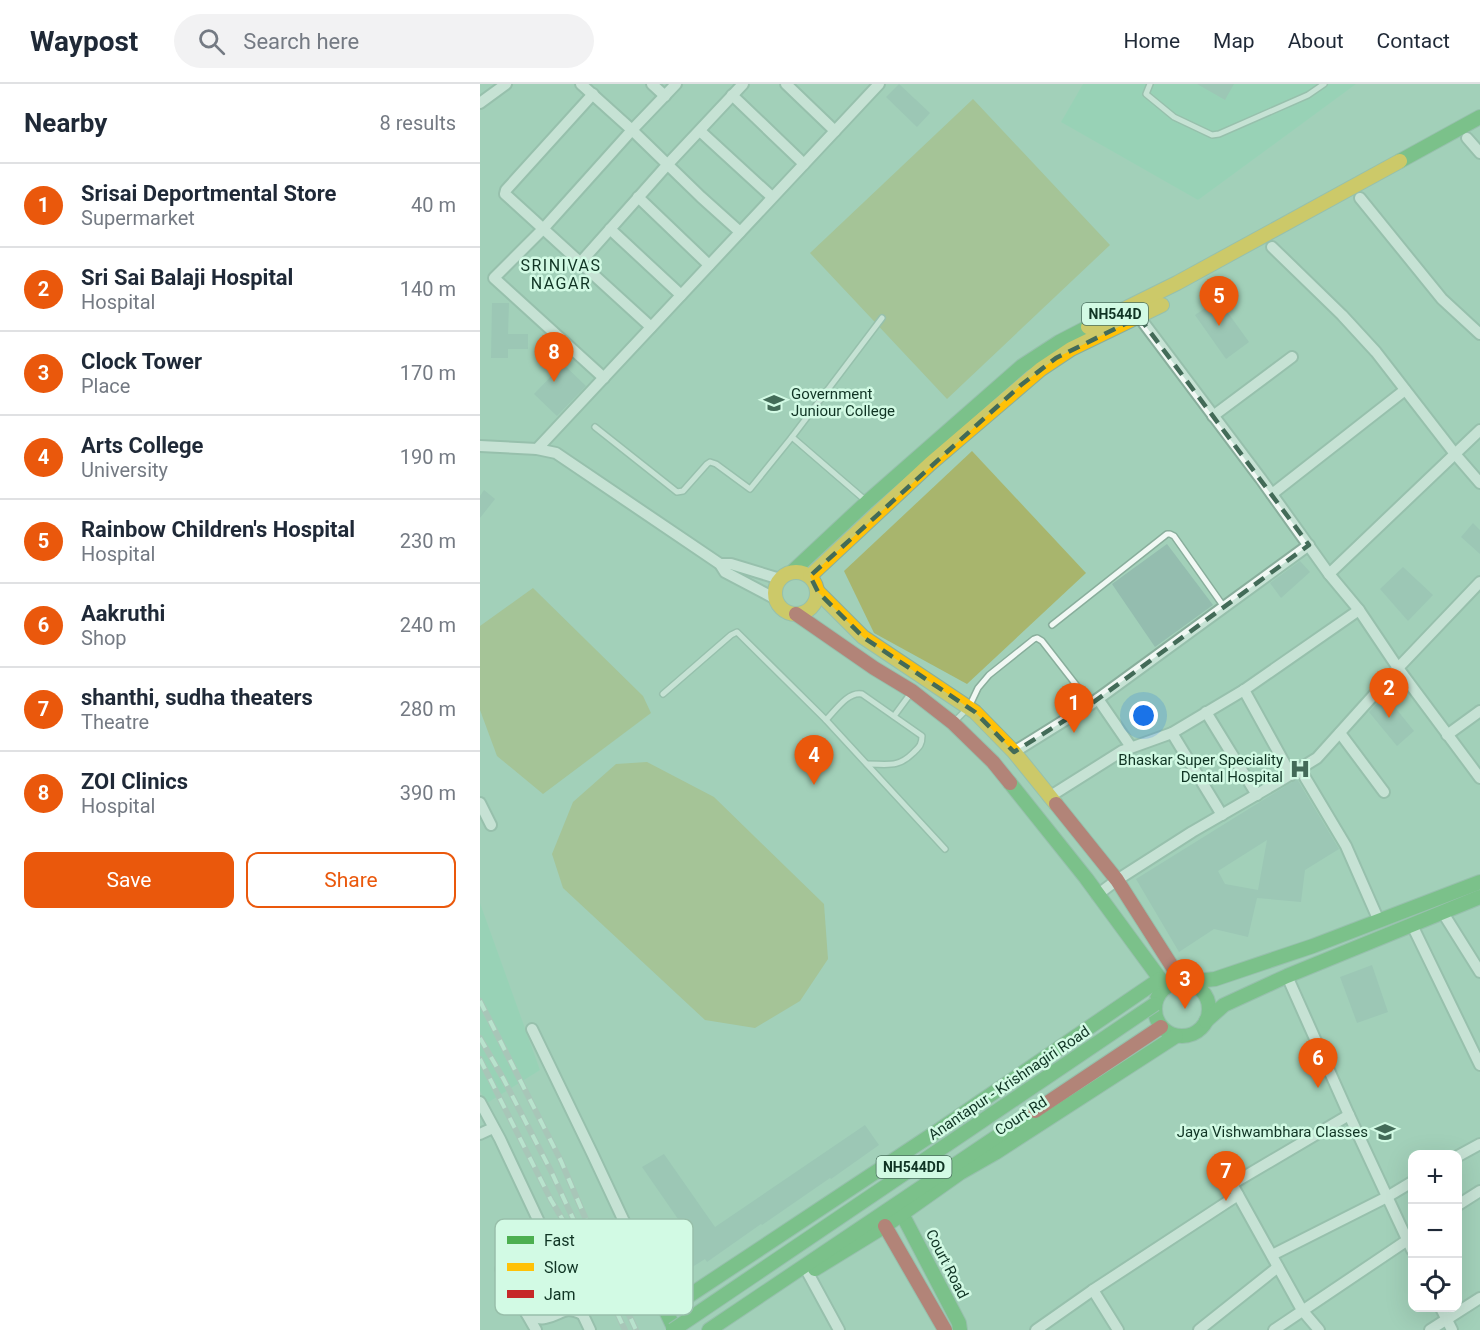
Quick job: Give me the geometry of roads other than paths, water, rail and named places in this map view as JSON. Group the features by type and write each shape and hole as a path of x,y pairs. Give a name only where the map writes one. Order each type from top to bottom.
{"main road":[{"name":"NH544D","path":"810,576 930,464 1056,358 1480,117"},
{"path":"1355,201 1474,135"},
{"name":"NH544D","path":"780,579 793,572 867,502 1022,366 1041,352 1067,337 1135,312 1276,244"},
{"path":"793,572 810,576 818,592 814,605 803,613 796,614"},
{"path":"780,579 775,592 776,599 784,610 796,614 874,668 912,691 953,723 993,762 1086,878 1163,983"},
{"path":"818,592 863,637 969,707 1014,752 1117,880 1185,982 1194,985 1206,997 1209,1005 1206,1021"},
{"path":"693,1293 1163,983 1215,979 1313,946 1480,882"},
{"path":"1155,1004 1157,1020 1168,1033 1184,1036 1193,1034 1224,1005 1287,976 1480,897"},
{"name":"Anantapur - Krishnagiri Road","path":"674,1330 1155,1004 1163,983"},
{"name":"NH544DD","path":"709,1330 1161,1027"},
{"name":"Court Rd","path":"717,1330 885,1226 960,1173 995,1153 1176,1035"},
{"name":"Court Road","path":"902,1214 959,1323 960,1330"},
{"path":"885,1226 945,1330"},
{"path":"668,1315 674,1330"}],"street":[{"path":"480,103 506,84"},
{"path":"581,84 740,231"},
{"path":"652,84 665,96"},
{"path":"604,378 494,278 543,229 676,84"},
{"path":"580,263 742,84"},
{"path":"786,84 835,131"},
{"path":"537,449 879,84"},
{"path":"592,94 506,190 505,194 651,327"},
{"path":"732,95 804,164"},
{"path":"700,130 772,197"},
{"path":"1474,135 1480,153"},
{"path":"638,197 709,265"},
{"path":"1355,201 1442,299 1480,334"},
{"path":"610,229 681,295"},
{"path":"1276,244 1376,352 1480,483"},
{"path":"1135,312 1329,574 1359,610 1398,668 1480,778"},
{"path":"1214,416 1292,357"},
{"path":"1272,494 1405,390"},
{"path":"1329,574 1480,430"},
{"path":"480,446 537,449 556,453 720,564 725,572 776,599"},
{"path":"1014,752 1095,701 1309,546"},
{"path":"720,564 731,564 780,579"},
{"path":"1097,895 1192,832 1317,758 1480,582"},
{"path":"1049,797 1122,751 1172,733 1244,690 1359,610"},
{"path":"1244,690 1346,846 1379,921"},
{"path":"1095,701 1131,747"},
{"path":"1448,735 1480,711"},
{"path":"1206,712 1257,795"},
{"path":"1172,733 1222,815"},
{"path":"1340,733 1384,792"},
{"path":"480,802 491,825"},
{"path":"1443,913 1480,972"},
{"path":"1412,925 1480,1065"},
{"path":"1287,976 1387,1197 1408,1236"},
{"path":"532,1029 623,1219"},
{"path":"480,1102 537,1219"},
{"path":"1319,1330 1302,1310 1232,1184 1349,1115"},
{"path":"480,1134 493,1128"},
{"path":"1462,1154 1480,1144"},
{"path":"1272,1255 1408,1185"},
{"path":"1462,1202 1480,1191"},
{"path":"1036,1330 1238,1195"},
{"path":"1274,1330 1408,1244"},
{"path":"1199,1330 1278,1267"},
{"path":"808,1273 838,1330"},
{"path":"1093,1290 1118,1330"},
{"path":"1430,1330 1480,1298"},
{"path":"1443,1312 1452,1330"},
{"path":"528,1315 536,1330"},
{"path":"530,1315 541,1318 553,1315"},
{"path":"582,1315 590,1330"}],"lane":[{"path":"1150,84 1146,94 1174,117 1212,135 1308,95 1324,84"},
{"path":"596,427 677,492 680,492 710,462 750,489 882,318"},
{"path":"792,437 867,502"},
{"path":"1052,625 1167,534 1174,536 1224,607"},
{"path":"663,694 737,632 826,720 945,849"},
{"path":"953,723 969,707 978,688 989,675 1036,638 1042,641 1095,701"},
{"path":"894,716 922,677"},
{"path":"826,720 851,696 858,693 922,736 920,746 903,762 867,764"}],"railway":[{"path":"480,1001 561,1161 586,1219"},
{"path":"480,1038 551,1171 573,1219"},
{"path":"480,1059 562,1219"},
{"path":"618,1315 625,1330"},
{"path":"629,1315 636,1330"}],"place":[{"name":"Rainbow Children's Hospital","path":"1219,326"},
{"name":"ZOI Clinics","path":"554,382"},
{"name":"Government Juniour College","path":"774,403"},
{"name":"Sri Sai Balaji Hospital","path":"1389,718"},
{"name":"Srisai Deportmental Store","path":"1074,733"},
{"name":"Bhaskar Super Speciality Dental Hospital","path":"1300,769"},
{"name":"Arts College","path":"814,785"},
{"name":"Clock Tower","path":"1185,1009"},
{"name":"Aakruthi","path":"1318,1088"},
{"name":"Jaya Vishwambhara Classes","path":"1385,1132"},
{"name":"shanthi, sudha theaters","path":"1226,1201"}],"district":[{"name":"SRINIVAS NAGAR","path":"561,274"}]}
